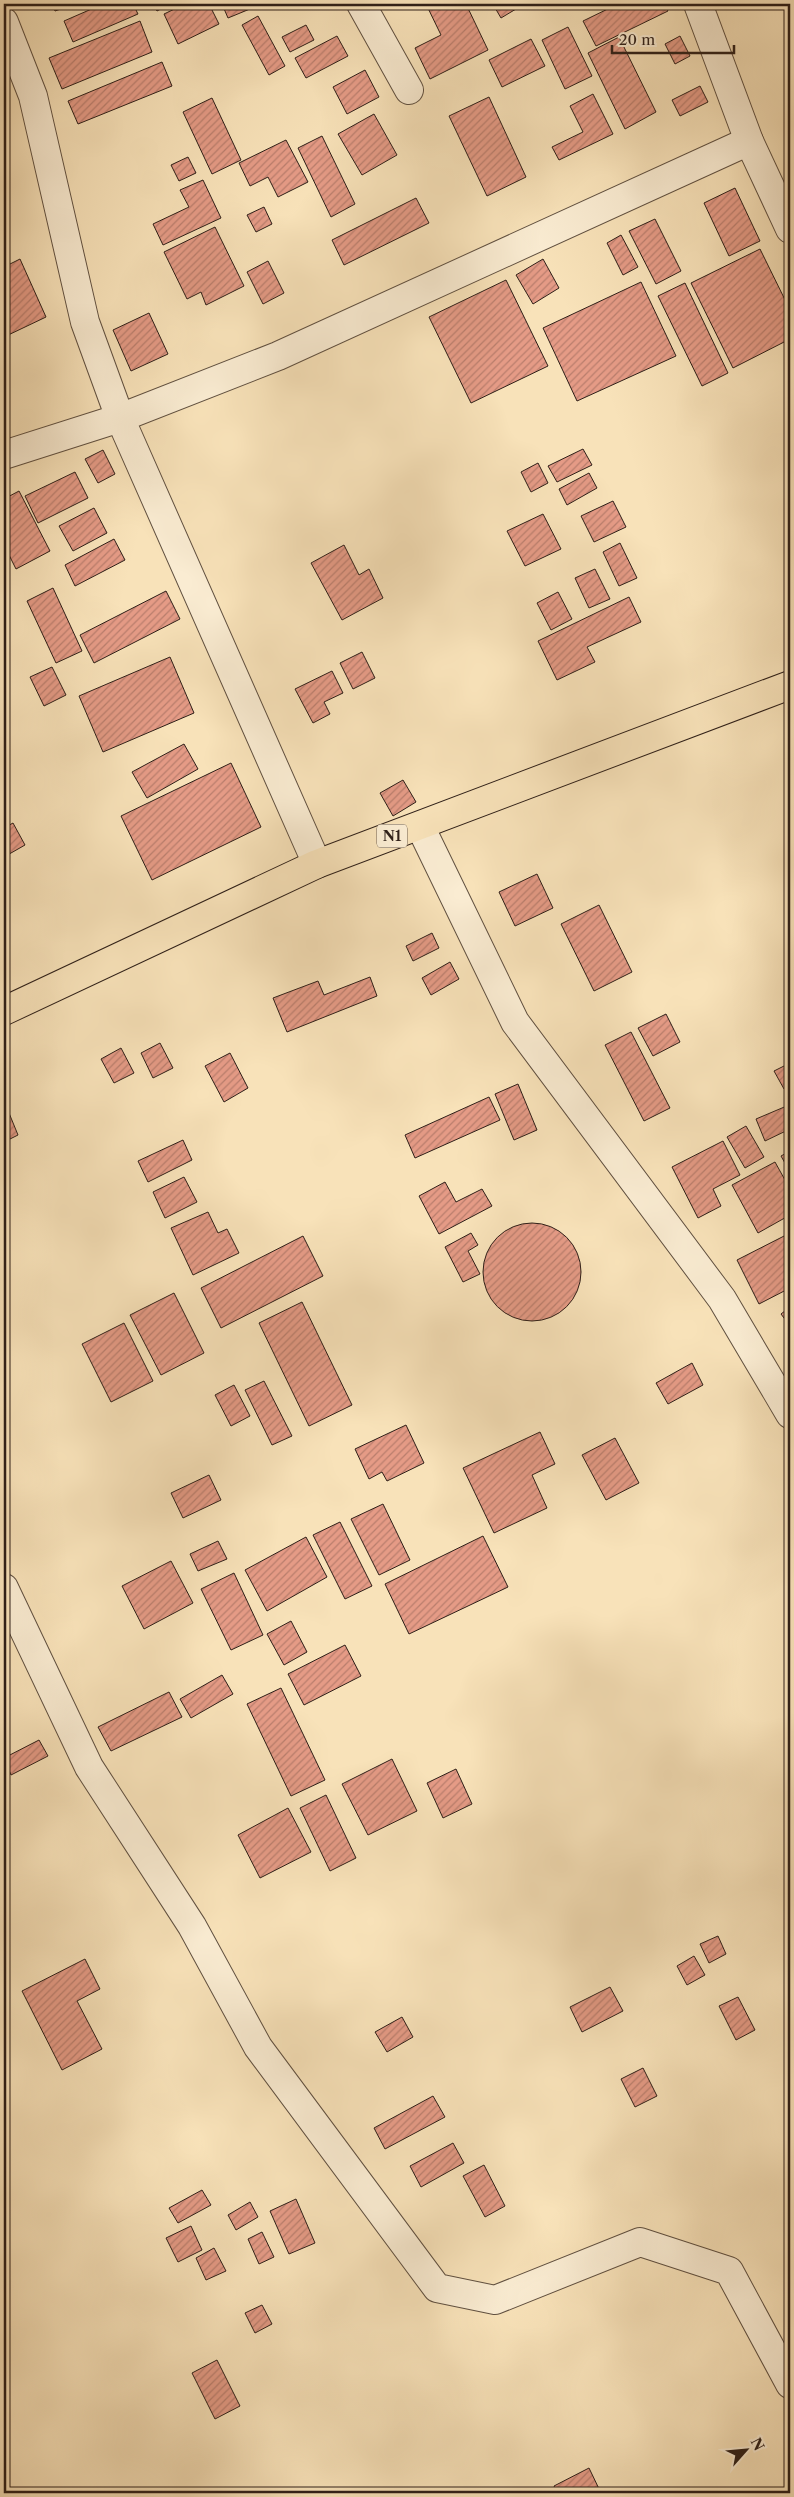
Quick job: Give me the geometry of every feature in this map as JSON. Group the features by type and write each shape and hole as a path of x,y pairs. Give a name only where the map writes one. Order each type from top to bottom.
{"highway":[{"name":"N1","path":"4,1011 318,864 790,684"}],"street":[{"path":"362,4 409,90"},
{"path":"698,4 749,141 790,229"},
{"path":"4,22 33,96 85,322 120,418 318,864"},
{"path":"4,455 120,418 278,356 749,141"},
{"path":"420,826 515,1022 722,1299 790,1414"},
{"path":"4,1588 89,1767 192,1926 258,2047 437,2288 495,2300 640,2242 728,2271 790,2384"}],"building":[{"path":"52,4 75,4 55,11"},
{"path":"103,4 133,4 138,14 73,42 64,21"},
{"path":"153,4 170,4 157,11"},
{"path":"185,4 209,4 219,24 178,44 164,14"},
{"path":"222,4 262,4 228,18"},
{"path":"426,4 466,4 488,50 430,79 415,48 441,35"},
{"path":"497,4 513,4 516,9 501,18 494,6"},
{"path":"618,4 664,4 668,11 596,46 583,21"},
{"path":"258,16 285,66 269,75 242,25"},
{"path":"140,21 152,52 62,89 49,58"},
{"path":"306,25 314,40 290,52 282,37"},
{"path":"568,27 592,76 565,89 542,40"},
{"path":"337,36 348,56 306,78 295,58"},
{"path":"680,36 690,56 675,64 665,44"},
{"path":"619,37 656,112 625,129 588,53"},
{"path":"531,39 545,66 502,87 489,60"},
{"path":"162,62 172,86 78,124 68,101"},
{"path":"365,70 379,97 347,114 333,87"},
{"path":"700,86 708,102 680,116 672,100"},
{"path":"593,94 613,134 559,160 552,147 583,132 570,106"},
{"path":"489,97 526,177 487,196 449,116"},
{"path":"212,98 241,160 212,174 183,112"},
{"path":"374,114 397,155 362,175 338,134"},
{"path":"322,136 355,204 331,217 298,148"},
{"path":"286,140 308,182 278,197 268,177 250,186 239,163"},
{"path":"188,157 196,173 179,181 171,165"},
{"path":"203,180 221,218 163,245 153,224 189,207 180,190"},
{"path":"735,188 760,241 729,256 704,203"},
{"path":"416,198 429,223 344,265 332,240"},
{"path":"264,207 272,224 256,232 247,215"},
{"path":"655,219 681,271 656,284 629,231"},
{"path":"215,227 244,286 206,305 201,292 187,299 164,252"},
{"path":"621,235 638,267 623,275 607,243"},
{"path":"760,249 790,310 790,339 733,368 691,283"},
{"path":"20,259 46,317 4,337 4,267"},
{"path":"543,259 559,288 533,304 516,275"},
{"path":"268,261 284,293 263,304 247,272"},
{"path":"506,280 548,366 471,403 429,317"},
{"path":"641,282 676,356 577,401 543,328"},
{"path":"685,283 728,373 702,386 658,296"},
{"path":"149,313 168,354 131,371 113,330"},
{"path":"583,449 592,465 557,482 548,466"},
{"path":"103,450 115,474 98,483 85,459"},
{"path":"538,463 548,483 531,492 521,472"},
{"path":"75,472 88,498 38,523 25,496"},
{"path":"589,473 597,488 567,505 559,489"},
{"path":"19,491 50,551 16,569 4,545 4,499"},
{"path":"613,501 626,527 594,542 581,516"},
{"path":"94,508 107,533 73,551 59,526"},
{"path":"543,514 561,549 525,566 507,531"},
{"path":"114,539 125,560 75,586 65,565"},
{"path":"620,543 637,578 619,586 603,552"},
{"path":"344,545 359,575 369,569 383,598 342,620 311,563"},
{"path":"595,569 610,599 589,608 575,578"},
{"path":"53,588 82,651 56,663 27,601"},
{"path":"166,591 180,619 94,663 80,635"},
{"path":"558,592 572,619 551,630 537,603"},
{"path":"629,597 641,622 587,647 595,662 557,680 538,641"},
{"path":"362,652 375,678 353,689 340,663"},
{"path":"170,657 194,713 103,752 79,696"},
{"path":"52,667 66,695 44,706 30,677"},
{"path":"332,671 343,693 324,702 330,714 313,723 295,689"},
{"path":"184,744 198,769 147,798 132,772"},
{"path":"231,763 261,827 152,880 121,816"},
{"path":"403,780 416,802 393,816 380,793"},
{"path":"13,823 25,845 4,857 4,828"},
{"path":"537,874 553,908 515,926 499,892"},
{"path":"599,905 632,972 594,991 561,924"},
{"path":"432,933 439,948 413,961 406,946"},
{"path":"450,962 459,979 431,995 422,978"},
{"path":"370,977 377,996 287,1032 273,998 318,981 324,995"},
{"path":"666,1014 680,1042 653,1056 638,1028"},
{"path":"631,1032 670,1108 644,1121 605,1045"},
{"path":"160,1043 173,1068 153,1078 141,1053"},
{"path":"121,1048 134,1073 114,1083 101,1059"},
{"path":"230,1053 248,1088 224,1102 205,1066"},
{"path":"790,1063 790,1086 784,1089 774,1071"},
{"path":"518,1084 537,1130 514,1140 495,1094"},
{"path":"489,1097 500,1120 415,1158 405,1135"},
{"path":"789,1105 790,1129 765,1141 756,1119"},
{"path":"9,1113 18,1135 4,1142 4,1115"},
{"path":"746,1126 764,1157 745,1168 727,1137"},
{"path":"183,1140 192,1160 148,1182 138,1161"},
{"path":"723,1141 740,1175 713,1189 721,1206 698,1218 672,1167"},
{"path":"790,1151 790,1172 781,1156"},
{"path":"775,1162 790,1189 790,1215 758,1233 732,1185"},
{"path":"184,1177 197,1202 165,1218 153,1192"},
{"path":"445,1182 456,1202 482,1189 492,1206 439,1234 419,1196"},
{"path":"208,1212 218,1233 227,1229 239,1253 193,1275 171,1228"},
{"path":"532,1223 551,1226 567,1237 578,1253 581,1272 578,1291 567,1307 551,1318 532,1321 513,1318 497,1307 486,1291 483,1272 486,1253 497,1237 513,1226"},
{"path":"471,1233 478,1245 468,1251 480,1274 463,1282 445,1247"},
{"path":"790,1233 790,1288 759,1304 737,1260"},
{"path":"303,1236 323,1276 221,1328 201,1288"},
{"path":"174,1293 204,1353 161,1375 130,1315"},
{"path":"302,1302 352,1405 309,1426 259,1323"},
{"path":"790,1307 790,1326 781,1314"},
{"path":"124,1323 153,1381 111,1402 82,1344"},
{"path":"692,1363 703,1385 668,1404 656,1383"},
{"path":"264,1381 292,1436 272,1445 245,1390"},
{"path":"234,1385 250,1416 231,1426 215,1395"},
{"path":"406,1425 424,1463 387,1481 382,1472 369,1479 355,1449"},
{"path":"540,1432 555,1464 532,1475 547,1508 494,1533 463,1468"},
{"path":"615,1438 639,1483 606,1500 582,1455"},
{"path":"209,1475 221,1500 183,1518 171,1493"},
{"path":"383,1504 410,1560 379,1575 351,1519"},
{"path":"340,1522 372,1586 345,1599 313,1535"},
{"path":"483,1536 508,1587 409,1634 385,1584"},
{"path":"306,1537 327,1577 267,1611 245,1570"},
{"path":"218,1541 227,1559 198,1571 190,1554"},
{"path":"171,1561 193,1603 144,1629 122,1586"},
{"path":"234,1573 263,1635 231,1650 201,1589"},
{"path":"291,1621 307,1652 284,1665 267,1634"},
{"path":"345,1645 361,1676 304,1705 288,1674"},
{"path":"222,1675 233,1694 191,1718 180,1699"},
{"path":"281,1688 325,1780 291,1796 247,1704"},
{"path":"169,1692 182,1717 111,1751 98,1727"},
{"path":"39,1740 48,1756 11,1775 4,1758"},
{"path":"392,1759 417,1811 368,1835 342,1784"},
{"path":"456,1769 472,1804 443,1818 427,1783"},
{"path":"326,1795 356,1858 330,1871 300,1808"},
{"path":"288,1808 311,1852 260,1878 238,1835"},
{"path":"718,1936 726,1954 709,1963 700,1944"},
{"path":"694,1956 705,1975 687,1985 677,1966"},
{"path":"85,1959 100,1989 77,2001 102,2049 62,2070 22,1991"},
{"path":"610,1987 623,2011 582,2032 570,2007"},
{"path":"738,1997 755,2030 736,2040 719,2006"},
{"path":"402,2017 413,2037 387,2052 375,2032"},
{"path":"643,2068 657,2096 635,2107 621,2079"},
{"path":"433,2096 445,2117 385,2149 374,2128"},
{"path":"453,2143 464,2163 421,2187 410,2166"},
{"path":"484,2165 505,2206 485,2217 463,2176"},
{"path":"202,2190 211,2205 178,2223 169,2208"},
{"path":"296,2199 315,2243 289,2254 270,2211"},
{"path":"250,2202 258,2217 236,2230 228,2215"},
{"path":"191,2226 202,2250 178,2262 166,2238"},
{"path":"262,2232 274,2257 259,2264 248,2239"},
{"path":"214,2248 226,2271 206,2280 196,2258"},
{"path":"262,2305 272,2324 255,2333 245,2313"},
{"path":"217,2360 240,2406 215,2419 192,2373"},
{"path":"589,2468 601,2493 557,2493 554,2486"}]}
